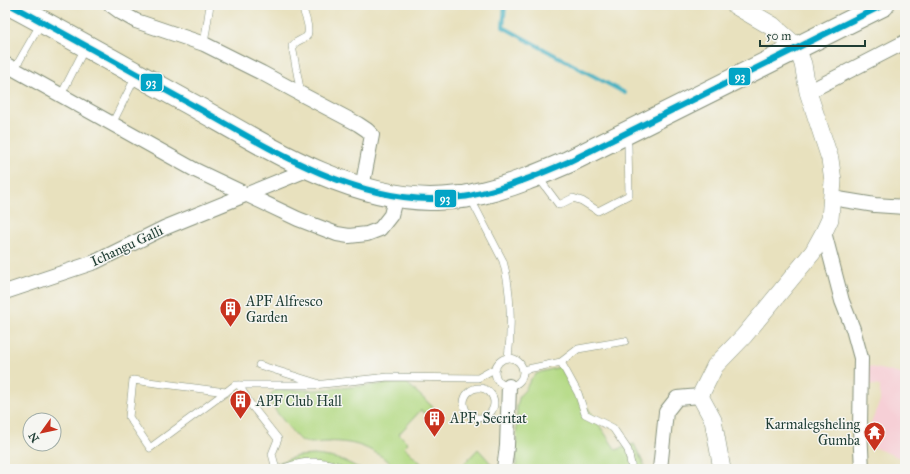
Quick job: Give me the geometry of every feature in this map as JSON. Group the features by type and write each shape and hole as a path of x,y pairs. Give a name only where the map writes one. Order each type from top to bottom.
{"highway":[{"path":"11,5 309,169 362,188 396,196 430,199 462,197 493,190 537,175 575,158 797,48 872,7"}],"main road":[{"path":"736,5 772,26 797,48"}],"street":[{"path":"111,5 136,21 204,44 262,73 367,130 372,135 362,188"},
{"path":"808,92 905,42"},
{"path":"700,396 715,366 744,336 813,252 830,219 833,181 830,159 808,92 804,64 797,48"},
{"path":"10,67 195,170 298,219 337,234 349,236 367,234 380,229 391,215 396,196"},
{"name":"Ichangu Galli","path":"5,292 95,262 164,228 309,169"},
{"path":"832,198 875,206 905,207"},
{"path":"824,232 842,301 853,329 861,358 860,429 862,469"},
{"path":"504,469 507,456 509,386"},
{"path":"660,469 666,412 677,398 700,396"},
{"path":"700,396 713,420 722,469"}],"lane":[{"path":"204,44 210,5"},
{"path":"301,94 292,46 296,41 306,36 308,33 308,27 302,5"},
{"path":"10,67 42,22"},
{"path":"61,96 86,46"},
{"path":"112,124 137,74"},
{"path":"537,175 559,204 573,198 582,201 598,211 629,195 628,145 623,134"},
{"path":"462,197 473,203 503,261 506,271 510,316 510,344 508,358"},
{"path":"523,370 561,362 578,349 625,341"},
{"path":"508,358 518,360 523,370 522,377 514,385 509,386 497,379 495,373 496,368 500,361 508,358"},
{"path":"561,362 578,393 585,414 613,428 628,450 632,469"},
{"path":"259,365 323,384"},
{"path":"226,392 132,380 129,417 150,448 226,392 235,384 323,384 388,377 478,378 496,368"},
{"path":"478,378 478,388"},
{"path":"239,385 251,404 278,439 272,454 276,469"},
{"path":"478,388 485,390 490,394 493,400 493,408 489,414 484,417 476,418 465,410 464,403 466,396 471,391 478,388"},
{"path":"280,469 300,463 310,462 320,462 348,469"}],"shaded area":[{"path":"868,366 905,375 905,460 863,443 880,401 880,386 867,384"}],"green space":[{"path":"560,367 616,450 634,444 646,469 516,469 517,406 520,395 536,374"},
{"path":"406,382 436,410 429,417 421,410 399,434 408,443 404,447 427,469 399,469 372,451 354,444 344,442 303,442 294,434 270,402 271,394 277,390 318,390"},
{"path":"478,449 495,469 459,469"},
{"path":"314,455 338,459 360,469 262,469 297,456"}],"waterway":[{"path":"505,5 503,27 625,93"}],"transit line":[{"name":"93","path":"11,5 308,168 368,190 399,196 430,199 466,197 493,190 526,179 568,162 883,5"}],"place":[{"name":"APF Alfresco Garden","path":"230,328"},
{"name":"APF Club Hall","path":"240,420"},
{"name":"APF, Secritat","path":"435,438"},
{"name":"Karmalegsheling Gumba","path":"875,452"}]}
